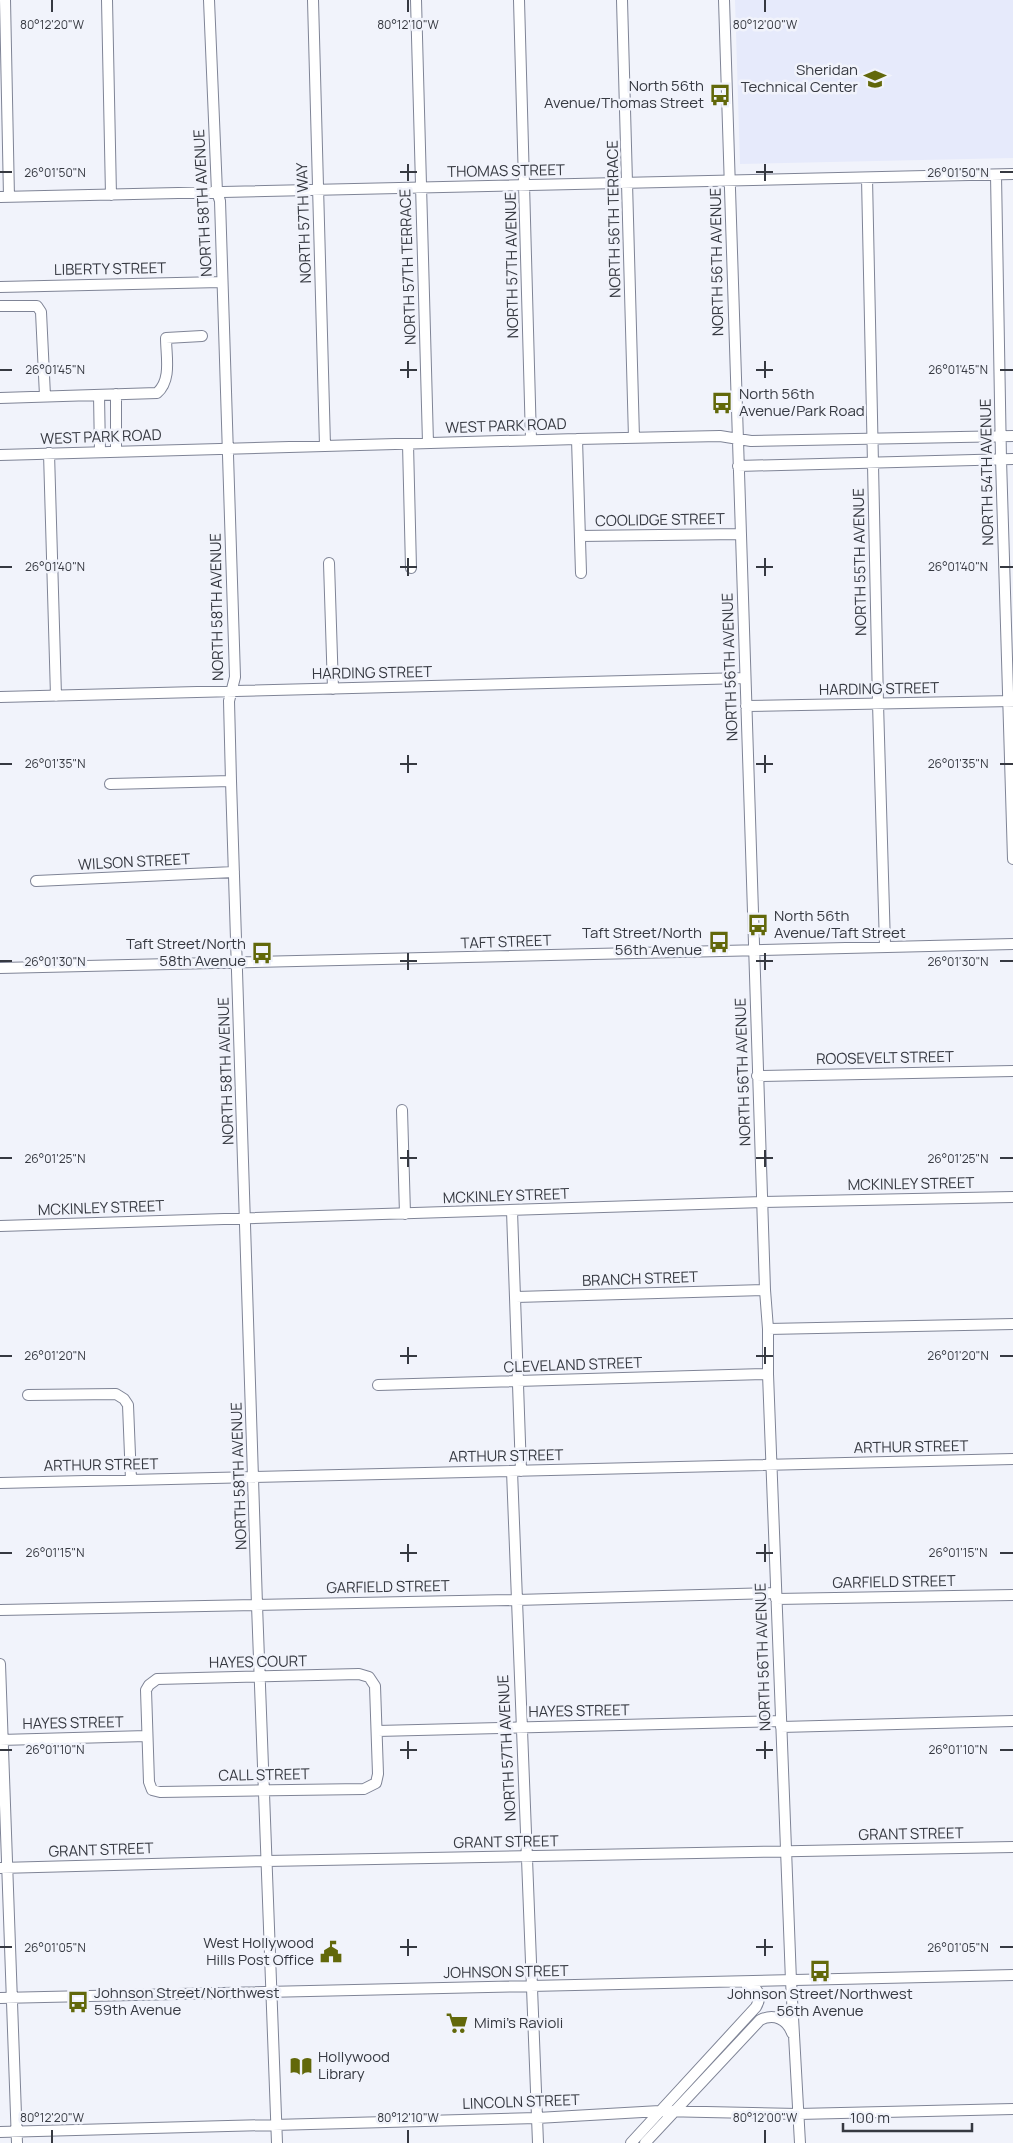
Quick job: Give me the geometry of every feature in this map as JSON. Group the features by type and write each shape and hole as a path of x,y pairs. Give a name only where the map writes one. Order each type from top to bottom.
{"street":[{"path":"4,197 5,0"},
{"path":"107,0 111,194"},
{"name":"NORTH 58TH AVENUE","path":"210,0 229,448 235,677 229,701 231,781 277,2143"},
{"name":"NORTH 57TH WAY","path":"313,0 325,446"},
{"name":"NORTH 57TH TERRACE","path":"416,0 428,443"},
{"name":"NORTH 57TH AVENUE","path":"519,0 531,440"},
{"name":"NORTH 56TH TERRACE","path":"622,0 634,438"},
{"name":"NORTH 56TH AVENUE","path":"724,0 736,439 755,950 757,1076 791,1981 800,2143"},
{"name":"THOMAS STREET","path":"4,197 1013,174"},
{"name":"NORTH 54TH AVENUE","path":"996,175 1000,436 1010,701 1013,859"},
{"name":"NORTH 55TH AVENUE","path":"867,178 885,946"},
{"name":"LIBERTY STREET","path":"0,287 221,282"},
{"path":"0,306 36,306 41,312 45,396"},
{"path":"0,398 157,393 165,386 167,378 166,338 202,336"},
{"path":"116,394 116,452"},
{"path":"99,395 100,452"},
{"name":"WEST PARK ROAD","path":"0,455 720,436 751,441 1013,436"},
{"path":"577,439 581,573"},
{"path":"408,444 410,568"},
{"path":"49,453 56,696"},
{"path":"738,466 1013,459"},
{"name":"COOLIDGE STREET","path":"580,536 740,534"},
{"path":"329,563 333,689"},
{"name":"HARDING STREET","path":"0,697 745,678"},
{"name":"HARDING STREET","path":"746,706 1010,701"},
{"path":"110,784 231,781"},
{"name":"WILSON STREET","path":"36,881 234,872"},
{"name":"TAFT STREET","path":"0,968 238,964 1013,944"},
{"name":"ROOSEVELT STREET","path":"757,1076 1013,1071"},
{"path":"402,1110 405,1214"},
{"name":"MCKINLEY STREET","path":"0,1226 763,1202 1013,1197"},
{"name":"NORTH 57TH AVENUE","path":"512,1211 518,1382 516,1600 538,2143"},
{"name":"BRANCH STREET","path":"516,1297 765,1290"},
{"path":"768,1329 1013,1324"},
{"name":"CLEVELAND STREET","path":"378,1385 768,1374"},
{"path":"28,1395 116,1394 124,1399 128,1405 131,1480"},
{"name":"ARTHUR STREET","path":"0,1483 1013,1459"},
{"name":"GARFIELD STREET","path":"0,1610 776,1596 1013,1595"},
{"path":"0,1664 4,1868 12,1997 17,2143"},
{"name":"HAYES COURT","path":"147,1736 146,1690 157,1679 261,1676 359,1674 369,1677 375,1686 376,1731"},
{"name":"HAYES STREET","path":"376,1731 1013,1721"},
{"name":"CALL STREET","path":"147,1736 149,1782 152,1790 160,1792 364,1788 376,1783 378,1774 376,1731"},
{"name":"HAYES STREET","path":"1,1740 147,1736"},
{"name":"GRANT STREET","path":"4,1868 267,1861 1013,1847"},
{"name":"JOHNSON STREET","path":"0,1998 1013,1975"},
{"path":"631,2143 756,2007 760,1996 755,1987 742,1982"},
{"path":"645,2143 751,2029 765,2017 778,2017 788,2024 794,2039"},
{"path":"743,2021 751,2029"},
{"name":"LINCOLN STREET","path":"0,2132 537,2118 660,2111 798,2114 1013,2109"}],"shaded area":[{"name":"Sheridan Technical Center","path":"735,0 1013,0 1013,158 740,164"}],"place":[{"name":"Sheridan Technical Center","path":"875,79"},
{"name":"North 56th Avenue/Thomas Street","path":"720,95"},
{"name":"North 56th Avenue/Park Road","path":"722,403"},
{"name":"North 56th Avenue/Taft Street","path":"758,925"},
{"name":"Taft Street/North 56th Avenue","path":"719,942"},
{"name":"Taft Street/North 58th Avenue","path":"262,953"},
{"name":"West Hollywood Hills Post Office","path":"331,1952"},
{"name":"Johnson Street/Northwest 56th Avenue","path":"820,1971"},
{"name":"Johnson Street/Northwest 59th Avenue","path":"78,2002"},
{"name":"Mimi's Ravioli","path":"457,2023"},
{"name":"Hollywood Library","path":"301,2066"}]}
